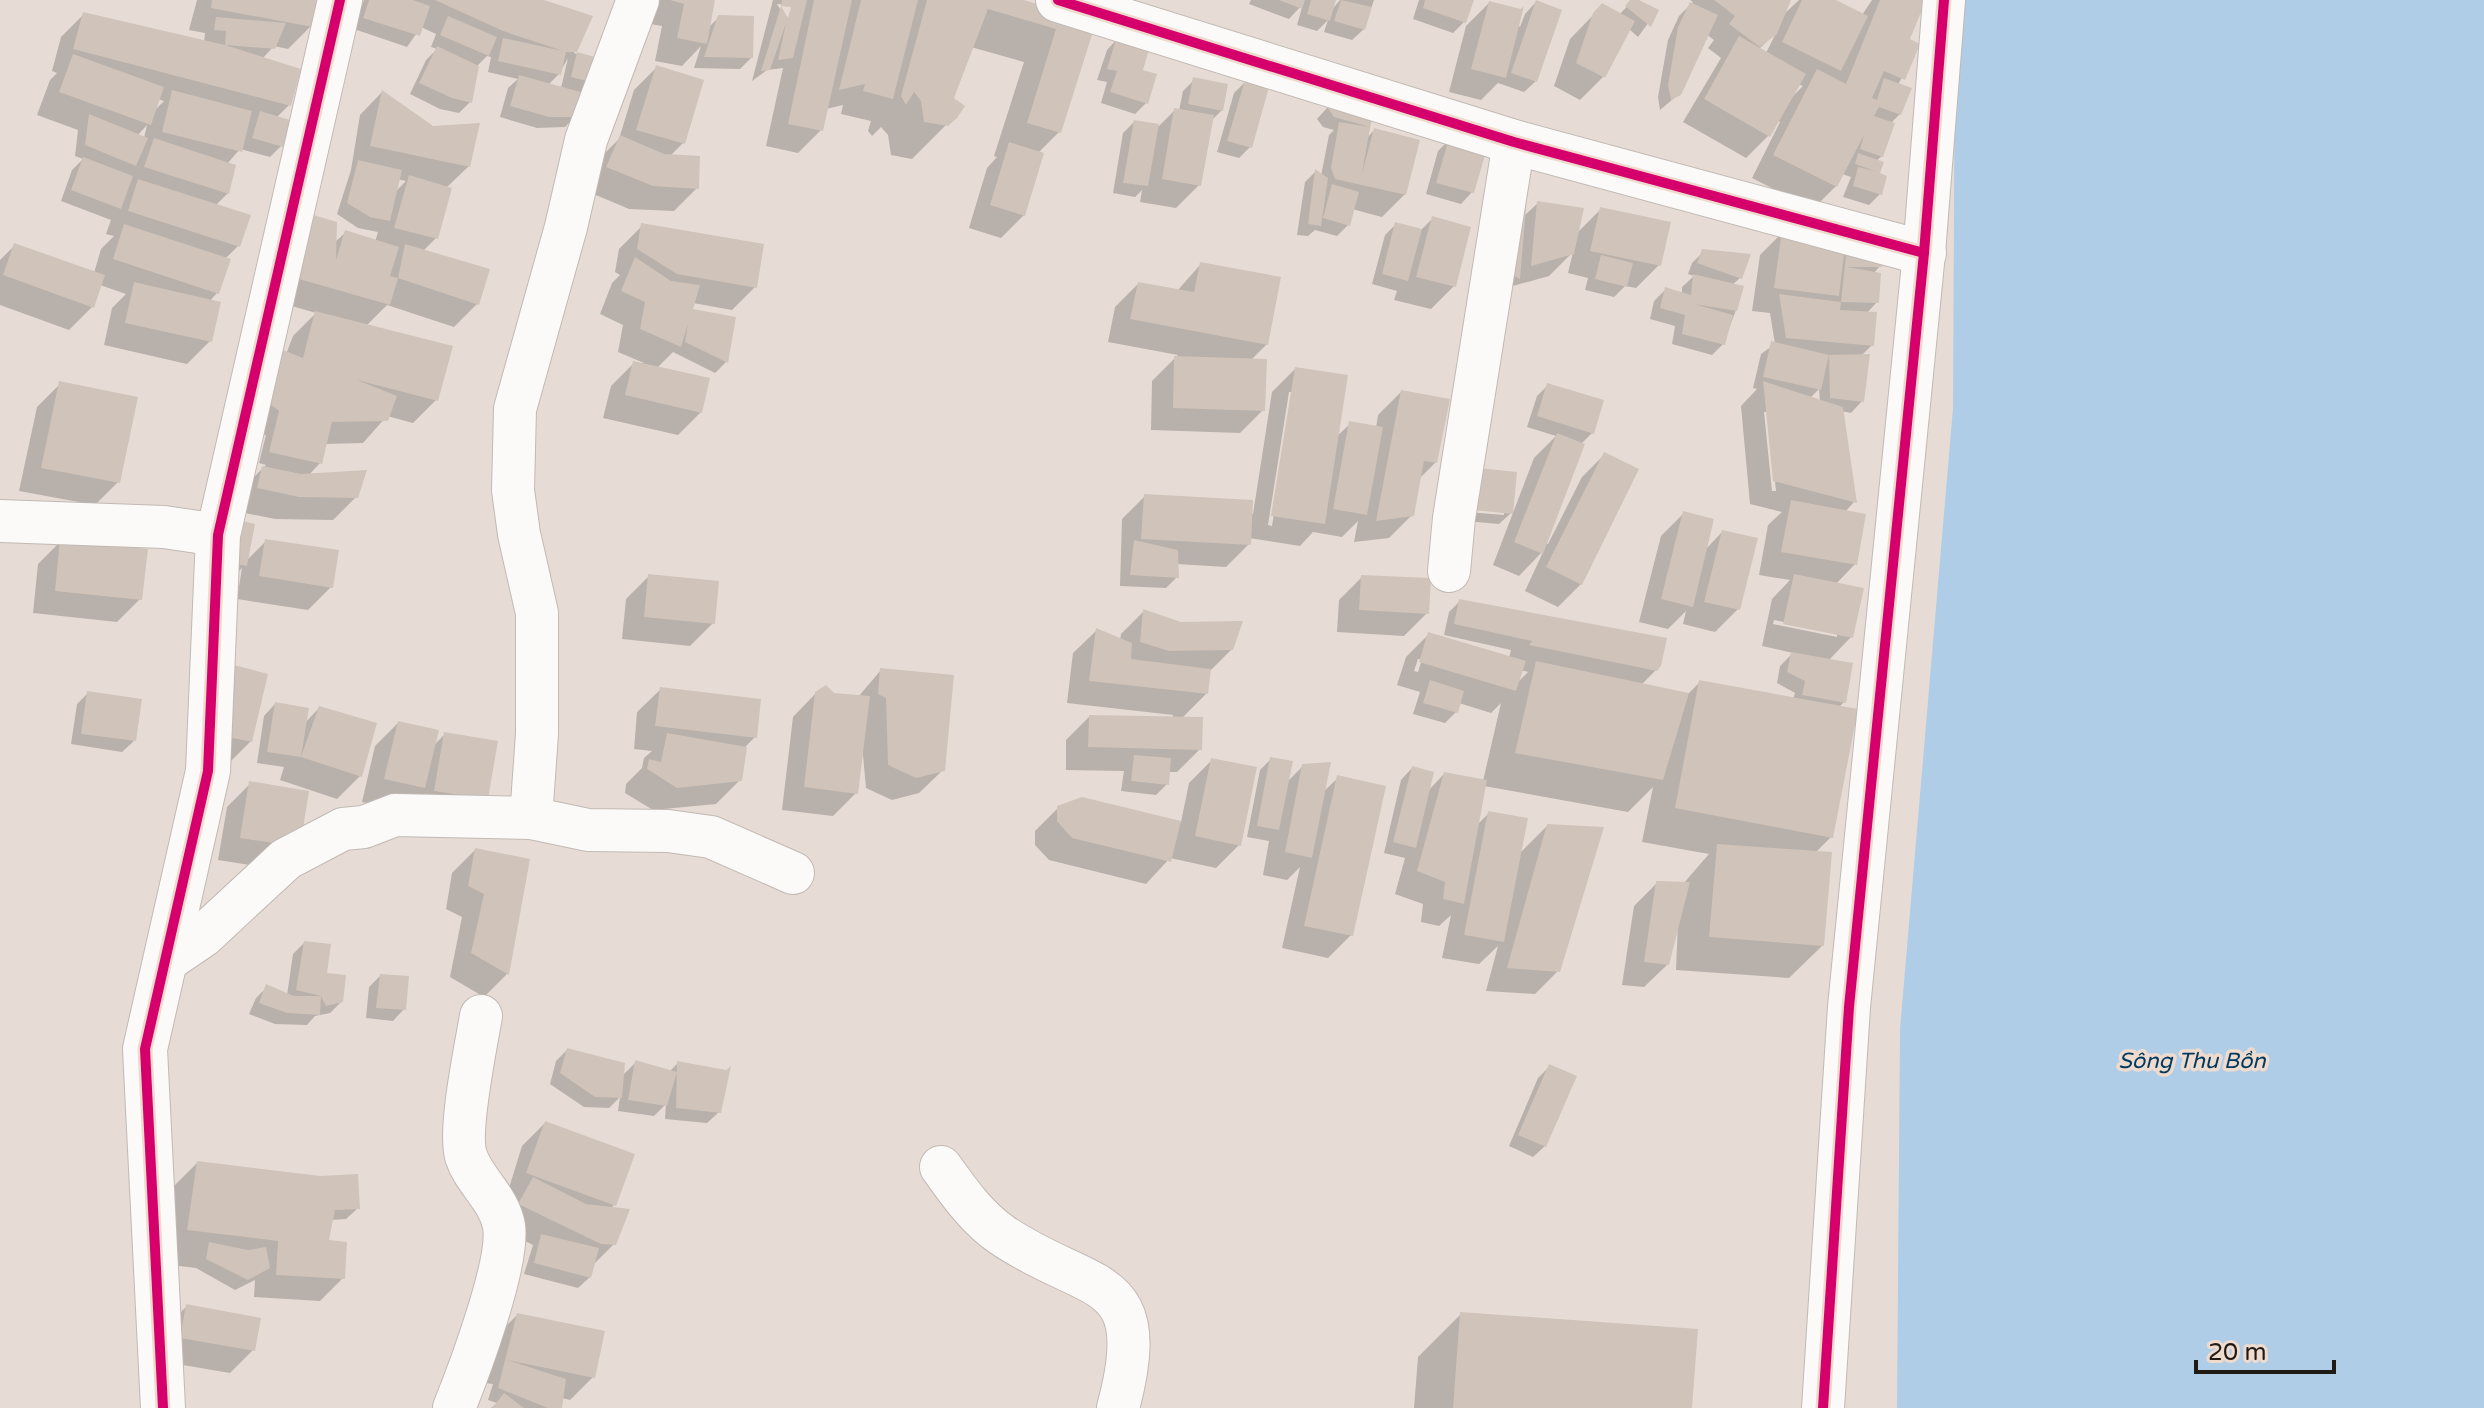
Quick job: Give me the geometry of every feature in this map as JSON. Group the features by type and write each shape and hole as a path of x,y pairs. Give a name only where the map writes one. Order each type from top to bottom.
{"street":[{"path":"163,1408 145,1049 208,771 218,535 340,0"},
{"path":"531,818 537,734 537,613 519,534 513,490 515,409 566,227 586,140 638,0"},
{"path":"1058,0 1514,142 1924,253"},
{"path":"1823,1408 1849,1007 1924,253 1944,0"},
{"path":"1449,571 1454,518 1514,142"},
{"path":"0,521 164,527 218,535"},
{"path":"165,962 203,936 286,859 343,829 364,827 395,815 531,818 588,830 668,831 711,837 793,873"},
{"path":"454,1408 497,1280 504,1228 498,1206 466,1155 468,1091 481,1016"},
{"path":"941,1167 966,1202 1001,1235 1086,1278 1115,1299 1127,1317 1131,1340 1118,1408"}],"water":[{"name":"Sông Thu Bồn","path":"1955,0 2484,0 2484,1408 1897,1408 1900,1029 1953,408"}],"building":[{"path":"212,0 319,0 313,27 211,8"},
{"path":"369,0 413,0 430,6 420,36 363,18"},
{"path":"435,0 544,0 593,16 577,52 566,52 561,75 498,61 503,38 563,51 503,31"},
{"path":"670,0 715,0 707,44 677,38 684,4"},
{"path":"782,0 807,0 793,58 778,60 786,23 770,70 761,71","holes":["781,6 791,7 788,18"]},
{"path":"814,0 852,0 823,131 788,124"},
{"path":"861,0 918,0 893,99 863,91 865,84 839,90"},
{"path":"927,0 1024,0 1096,22 1061,133 1027,123 1056,29 988,9 954,98 965,106 957,118 948,126 924,122 921,101 914,92 906,105 901,96"},
{"path":"1279,0 1305,0 1302,9"},
{"path":"1311,0 1336,0 1330,21 1307,14"},
{"path":"1341,0 1372,7 1365,30 1334,21"},
{"path":"1425,0 1474,0 1466,23 1423,8"},
{"path":"1536,0 1562,10 1537,82 1511,73"},
{"path":"1630,0 1639,0 1659,10 1651,27 1625,6"},
{"path":"1714,0 1791,0 1777,34 1760,47 1729,24 1735,16"},
{"path":"1802,0 1836,0 1868,16 1841,71 1782,42"},
{"path":"1880,0 1926,0 1910,39 1920,44 1905,80 1884,71 1872,98 1877,100 1884,78 1912,88 1901,115 1879,107 1874,116 1895,123 1883,157 1860,149 1864,135 1837,187 1773,155 1817,69 1846,84"},
{"path":"1489,1 1521,9 1524,6 1506,78 1471,69"},
{"path":"1690,2 1718,15 1681,95 1671,100 1668,85 1678,27"},
{"path":"1602,3 1635,21 1605,78 1576,63 1593,13"},
{"path":"83,12 225,45 301,69 291,106 73,49"},
{"path":"718,15 754,16 753,58 704,57"},
{"path":"448,16 497,37 489,56 440,35"},
{"path":"216,17 286,23 275,49 225,45 226,31 214,30"},
{"path":"1117,36 1150,46 1143,70 1157,74 1148,104 1110,92 1117,71 1107,69"},
{"path":"1739,36 1806,74 1770,137 1704,99"},
{"path":"437,46 479,66 472,103 419,83"},
{"path":"577,52 602,59 595,83 571,77"},
{"path":"73,54 164,87 151,125 59,92"},
{"path":"656,65 704,80 685,144 636,130"},
{"path":"519,75 584,93 578,117 549,117 510,106"},
{"path":"1193,77 1228,84 1223,111 1188,104"},
{"path":"1245,80 1269,87 1252,148 1227,141"},
{"path":"172,90 252,111 242,152 162,132"},
{"path":"382,90 433,126 480,123 470,167 370,146"},
{"path":"1376,106 1370,127 1334,117 1327,107"},
{"path":"1174,108 1214,115 1201,186 1162,179"},
{"path":"260,111 290,120 283,147 252,138"},
{"path":"89,114 148,138 136,166 85,145"},
{"path":"1134,120 1159,124 1148,186 1123,183"},
{"path":"1339,122 1370,127 1362,174 1374,128 1420,140 1406,195 1335,179 1331,168"},
{"path":"620,135 664,154 700,156 699,189 653,186 606,167"},
{"path":"154,138 236,165 229,194 144,167"},
{"path":"1449,138 1487,148 1474,193 1436,183"},
{"path":"1009,142 1044,153 1025,216 990,205"},
{"path":"1858,153 1884,162 1880,173 1887,176 1882,195 1853,186 1858,167 1875,171 1855,164"},
{"path":"83,157 133,176 121,209 71,190"},
{"path":"358,160 402,170 390,221 370,217 347,203"},
{"path":"1315,169 1328,178 1321,226 1308,224"},
{"path":"409,175 452,188 438,239 394,228"},
{"path":"138,179 251,215 240,247 128,211"},
{"path":"1332,184 1359,192 1350,226 1323,218"},
{"path":"1537,201 1584,208 1574,254 1531,266"},
{"path":"1507,207 1526,208 1520,279 1502,269"},
{"path":"1600,207 1671,222 1661,266 1590,251"},
{"path":"310,214 337,222 336,260 345,230 399,247 390,276 398,278 390,305 292,277"},
{"path":"1432,216 1471,227 1456,287 1416,277"},
{"path":"1395,222 1422,229 1408,281 1382,274"},
{"path":"641,223 764,244 757,288 677,274 637,249"},
{"path":"124,224 231,259 219,294 113,259"},
{"path":"1782,230 1846,238 1839,296 1774,288"},
{"path":"14,243 105,275 94,308 3,275"},
{"path":"405,244 490,269 479,305 398,278"},
{"path":"1847,246 1882,246 1882,267 1847,267 1881,273 1879,303 1841,302"},
{"path":"1702,249 1751,254 1742,279 1697,263"},
{"path":"1601,255 1633,263 1627,287 1595,279"},
{"path":"635,257 671,281 700,285 693,309 736,317 728,363 685,342 688,324 681,347 640,329 645,302 621,291"},
{"path":"1200,262 1281,277 1268,345 1130,319 1138,282 1194,292"},
{"path":"1693,274 1744,286 1737,311 1694,304 1733,315 1725,345 1682,334 1685,315 1660,308 1665,287 1691,295"},
{"path":"134,282 221,302 212,342 125,323"},
{"path":"1779,294 1841,302 1840,310 1877,312 1874,346 1786,338"},
{"path":"315,311 453,346 438,401 357,380 397,396 388,421 332,422 322,464 269,452 279,411 264,399 283,350 303,358"},
{"path":"1771,341 1829,355 1821,390 1763,377"},
{"path":"1870,354 1864,402 1830,398 1829,355"},
{"path":"1174,356 1267,359 1265,411 1173,408"},
{"path":"633,361 710,378 702,413 625,395"},
{"path":"1295,367 1348,375 1325,524 1271,516"},
{"path":"59,381 138,397 120,483 41,468"},
{"path":"1763,381 1843,407 1857,503 1773,481"},
{"path":"1547,383 1604,400 1594,434 1537,416"},
{"path":"1401,390 1450,399 1437,463 1424,461 1414,516 1376,521"},
{"path":"1349,421 1383,427 1367,515 1333,509"},
{"path":"1557,433 1585,444 1543,554 1514,542"},
{"path":"1604,452 1639,469 1582,585 1546,567"},
{"path":"262,466 301,474 367,470 358,498 299,497 257,488"},
{"path":"1469,467 1517,472 1513,514 1464,509"},
{"path":"1144,494 1253,500 1251,545 1141,539"},
{"path":"1791,500 1866,514 1857,565 1781,552"},
{"path":"1683,511 1714,519 1693,607 1661,599"},
{"path":"239,520 255,524 247,566 230,563"},
{"path":"1722,530 1758,538 1740,610 1704,602"},
{"path":"60,539 148,549 142,600 55,591"},
{"path":"265,539 339,550 333,588 259,576"},
{"path":"1134,540 1178,550 1179,578 1130,575"},
{"path":"648,574 719,581 715,624 644,617"},
{"path":"1794,574 1864,588 1853,638 1783,624"},
{"path":"1361,575 1431,578 1429,614 1359,610"},
{"path":"1459,599 1667,638 1661,666 1657,671 1529,645 1532,641 1454,624"},
{"path":"1143,609 1181,622 1243,621 1233,650 1169,651 1140,642"},
{"path":"1096,628 1132,643 1131,659 1211,669 1208,694 1089,681"},
{"path":"1428,632 1526,661 1516,691 1419,662"},
{"path":"1791,652 1853,663 1846,703 1802,695 1805,681 1787,672"},
{"path":"1536,661 1689,693 1663,780 1515,753"},
{"path":"234,665 268,674 252,742 218,735"},
{"path":"880,668 954,675 945,771 916,778 888,765 886,698 878,694"},
{"path":"1430,680 1464,691 1458,713 1423,703"},
{"path":"1699,680 1858,709 1833,838 1675,808"},
{"path":"826,685 834,693 870,696 858,794 804,787 815,692"},
{"path":"660,687 761,699 757,738 655,726"},
{"path":"87,691 142,699 136,741 81,734"},
{"path":"275,702 309,708 301,757 267,752"},
{"path":"319,706 377,723 362,777 301,757"},
{"path":"1089,715 1203,717 1202,750 1088,747"},
{"path":"398,721 439,730 425,788 384,779"},
{"path":"444,732 498,741 488,799 434,791"},
{"path":"667,733 747,747 742,781 677,788 647,769 649,759 661,762"},
{"path":"1134,755 1171,758 1169,785 1131,781"},
{"path":"1270,757 1293,761 1279,830 1257,826"},
{"path":"1211,758 1257,767 1241,846 1195,836"},
{"path":"1331,762 1312,858 1285,852 1302,764"},
{"path":"1412,766 1434,772 1416,848 1393,842"},
{"path":"1444,772 1487,780 1464,904 1443,899 1445,882 1417,871"},
{"path":"1337,775 1386,786 1353,936 1304,926"},
{"path":"249,781 309,791 300,847 240,838"},
{"path":"1082,797 1181,821 1171,862 1072,838 1057,821 1057,806"},
{"path":"1488,811 1528,818 1504,942 1464,935"},
{"path":"1547,824 1604,827 1560,972 1507,968"},
{"path":"1717,844 1832,852 1824,946 1709,937"},
{"path":"475,848 530,859 509,975 471,953 484,894 468,886"},
{"path":"1656,881 1690,882 1669,965 1644,962"},
{"path":"304,941 331,944 327,973 346,975 343,1002 326,1006 321,996 296,990"},
{"path":"380,974 409,976 406,1010 376,1008"},
{"path":"266,984 294,996 321,996 320,1015 287,1013 259,1003"},
{"path":"567,1048 625,1063 622,1098 595,1097 560,1073"},
{"path":"635,1060 677,1072 667,1106 628,1100"},
{"path":"677,1061 726,1070 731,1066 721,1113 676,1108"},
{"path":"1549,1064 1577,1076 1546,1147 1518,1135"},
{"path":"545,1121 635,1154 616,1206 526,1173"},
{"path":"197,1161 320,1176 358,1174 360,1209 335,1210 329,1240 347,1242 345,1279 276,1275 278,1241 187,1230"},
{"path":"533,1177 586,1204 630,1209 616,1245 601,1244 518,1204"},
{"path":"541,1234 599,1248 591,1278 534,1263"},
{"path":"209,1242 248,1250 266,1247 270,1268 248,1280 206,1259"},
{"path":"186,1304 261,1318 255,1351 180,1338"},
{"path":"1460,1312 1698,1329 1692,1408 1453,1408"},
{"path":"517,1313 605,1331 595,1378 507,1360 566,1379 562,1408 548,1408 498,1388"},
{"path":"504,1393 524,1408 492,1408"}],"cycle path":[{"path":"163,1408 145,1049 208,771 218,535 340,0"},
{"path":"1058,0 1514,142 1924,253"},
{"path":"1823,1408 1849,1007 1924,253 1944,0"}]}
